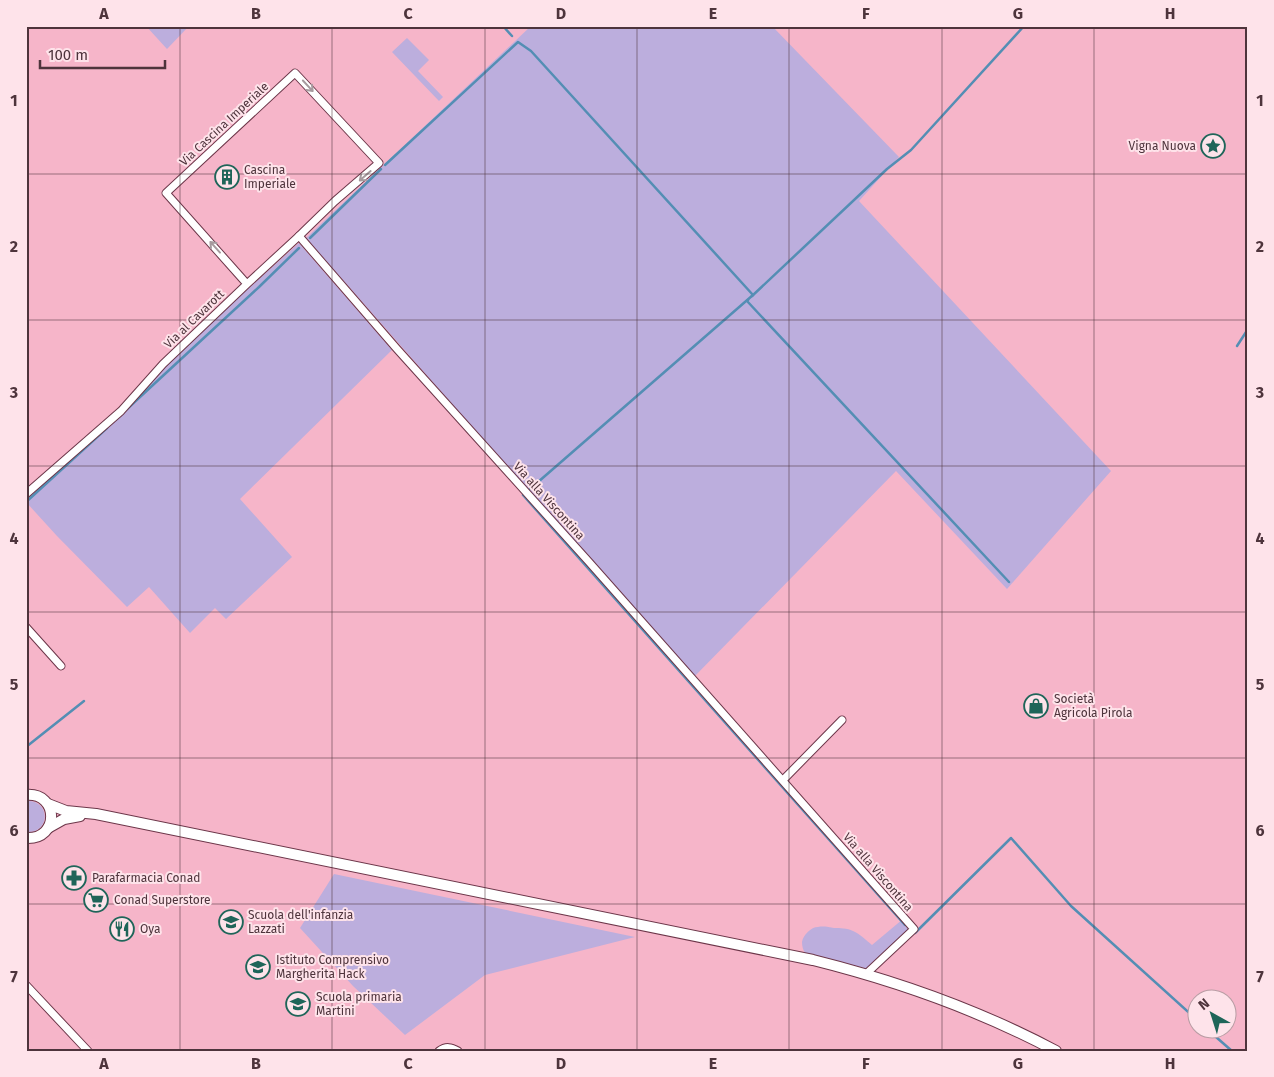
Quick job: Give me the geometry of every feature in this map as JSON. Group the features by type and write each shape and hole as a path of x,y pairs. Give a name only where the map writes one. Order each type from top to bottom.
{"main road":[{"path":"26,795 37,796 48,804 66,811 96,814 813,960 866,974 924,993 1000,1023 1056,1051"},
{"path":"48,804 52,815 48,828"},
{"path":"26,838 39,836 48,828 64,819 96,814"}],"street":[{"name":"Via Cascina Imperiale","path":"247,284 166,193 295,73 379,163"},
{"name":"Via al Cavarott","path":"26,494 122,411 163,364 335,201 379,163"},
{"name":"Via alla Viscontina","path":"299,236 397,349 914,929 866,974"},
{"path":"26,627 61,666"},
{"path":"783,780 842,720"},
{"path":"26,985 88,1051"},
{"path":"439,1051 446,1047 458,1051"}],"shaded area":[{"path":"146,26 189,26 167,49"},
{"path":"531,26 772,26 899,157 859,201 1111,471 1007,589 896,471 693,678 306,238"},
{"path":"407,38 429,60 418,71 443,97 439,101 392,52"},
{"path":"299,243 392,350 240,499 292,557 226,619 215,608 190,633 149,587 127,607 26,502 26,496 122,412 190,341"},
{"path":"26,801 40,805 44,810 44,823 34,831 26,832"},
{"path":"334,874 635,937 485,975 405,1035 353,986 300,928"},
{"path":"903,919 912,929 867,968 805,953 803,948 803,939 815,927 851,930 861,935 872,945"}],"waterway":[{"path":"503,26 512,36"},
{"path":"752,296 887,169 911,150 1024,26"},
{"path":"385,165 518,42 531,51 753,295 530,489"},
{"path":"310,238 381,169"},
{"path":"127,409 299,248"},
{"path":"748,300 1009,582"},
{"path":"1237,346 1248,329"},
{"path":"26,502 107,428"},
{"path":"523,495 905,925"},
{"path":"26,747 84,701"},
{"path":"915,933 1011,838 1071,906 1186,1010"},
{"path":"1219,1040 1232,1051"}],"place":[{"name":"Vigna Nuova","path":"1213,146"},
{"name":"Cascina Imperiale","path":"227,177"},
{"name":"Società Agricola Pirola","path":"1036,706"},
{"name":"Parafarmacia Conad","path":"74,878"},
{"name":"Conad Superstore","path":"96,900"},
{"name":"Scuola dell'infanzia Lazzati","path":"231,922"},
{"name":"Oya","path":"122,929"},
{"name":"Istituto Comprensivo Margherita Hack","path":"258,967"},
{"name":"Scuola primaria Martini","path":"298,1004"}]}
